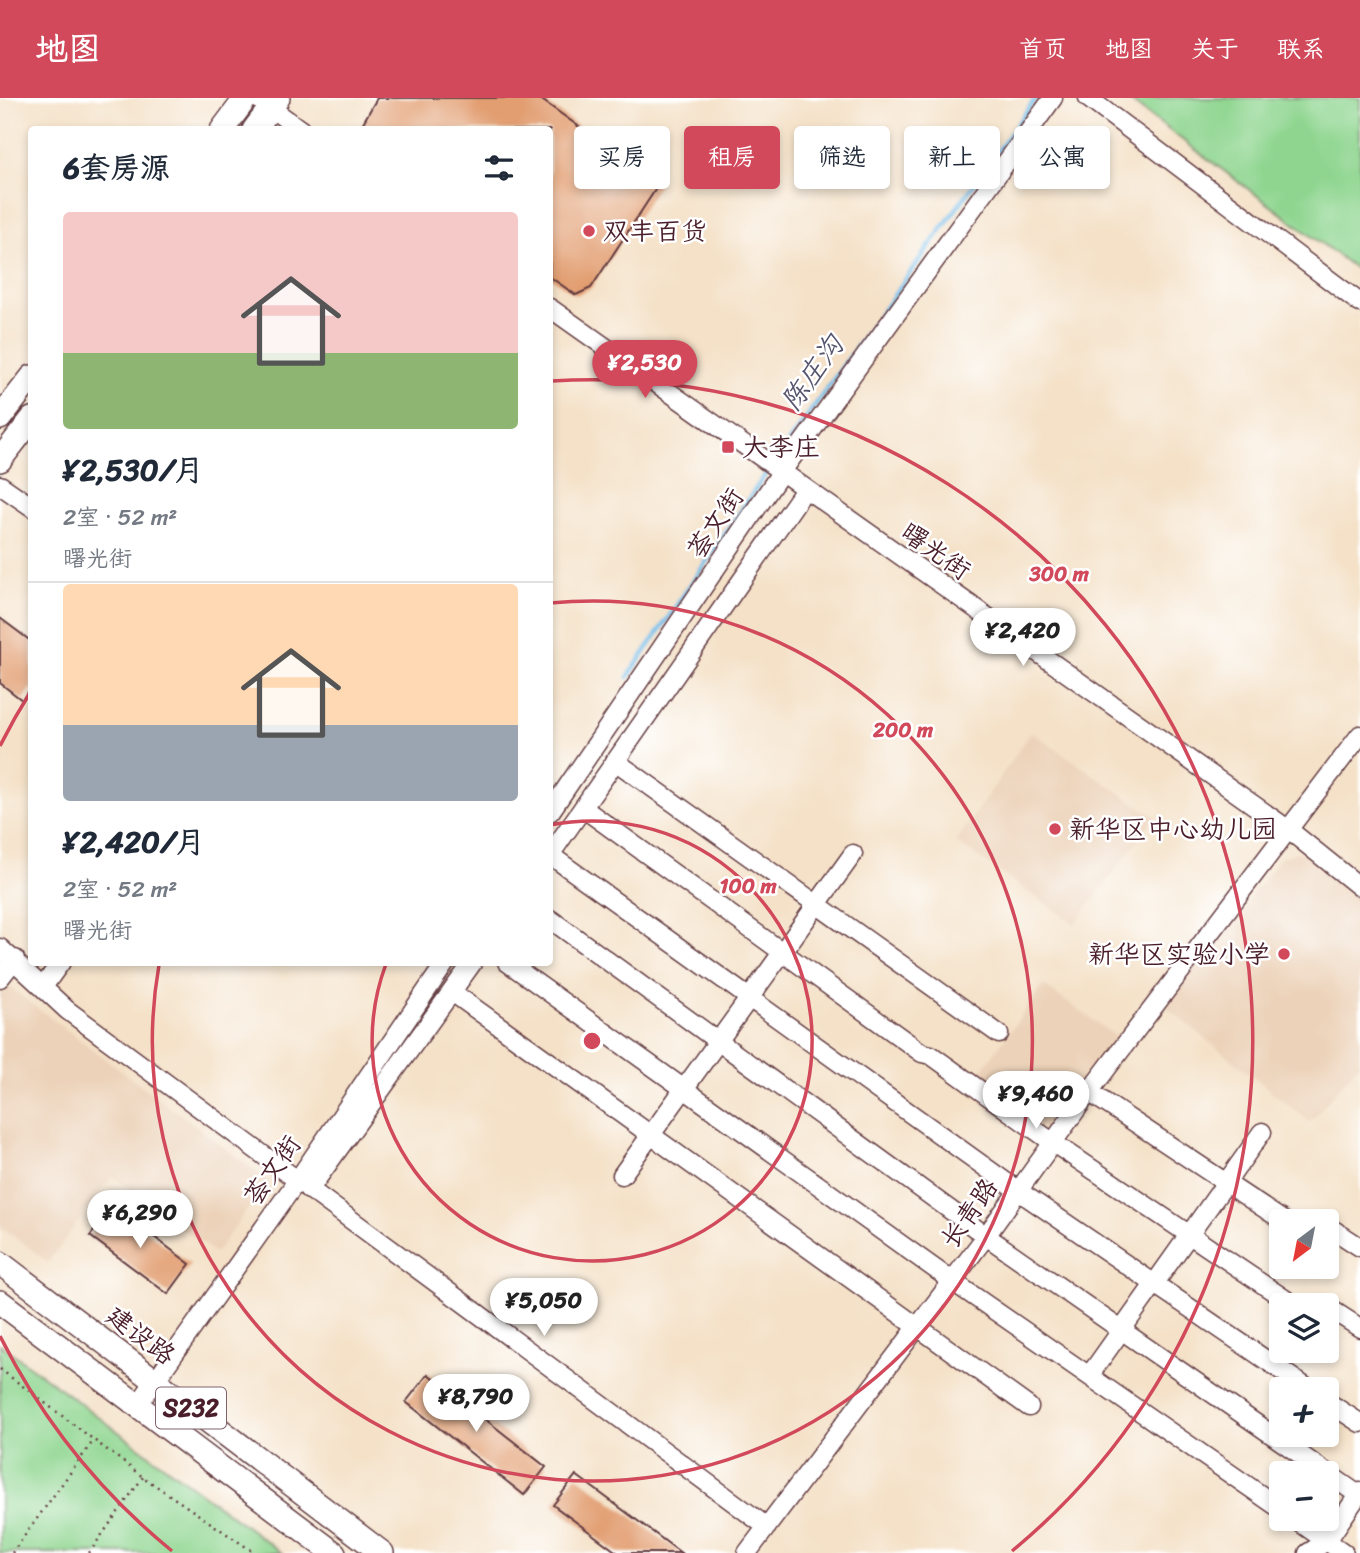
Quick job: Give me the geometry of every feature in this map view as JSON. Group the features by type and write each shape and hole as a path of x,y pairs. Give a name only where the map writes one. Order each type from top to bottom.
{"main road":[{"path":"225,126 246,98"},
{"path":"256,126 269,101"},
{"path":"0,418 28,382"},
{"path":"0,460 28,424"},
{"name":"建设路","path":"0,1263 382,1553"},
{"name":"S232","path":"0,1302 334,1553"}],"street":[{"name":"荟文街","path":"556,789 772,468 1053,98"},
{"path":"1088,98 1360,303"},
{"path":"269,101 297,126"},
{"name":"曙光街","path":"553,310 804,491 1289,830 1360,887"},
{"path":"0,485 28,504"},
{"path":"553,851 804,491"},
{"name":"长青路","path":"747,1553 986,1237 1089,1092 1360,735"},
{"path":"615,761 999,1034"},
{"path":"583,808 922,1053 931,1055 1052,1142 1278,1293"},
{"path":"622,1175 853,854"},
{"path":"553,857 1017,1190 1291,1377"},
{"path":"553,921 986,1237 1359,1494 1327,1541 1308,1553"},
{"path":"0,948 15,959 67,1010 767,1527"},
{"path":"0,978 15,959"},
{"path":"43,987 58,966"},
{"name":"荟文街","path":"138,1405 303,1186 443,966"},
{"path":"303,1186 469,966"},
{"path":"513,966 952,1281 1269,1501"},
{"path":"452,992 1029,1407"},
{"path":"1089,1092 1269,1211"},
{"path":"1089,1376 1262,1132"},
{"path":"1339,1233 1360,1247"},
{"path":"1339,1314 1360,1328"},
{"path":"1339,1409 1360,1423"},
{"path":"1312,1531 1344,1553"}],"path":[{"path":"0,1369 143,1477 255,1553"},
{"path":"12,1553 94,1440"},
{"path":"89,1553 143,1477"}],"shaded area":[{"name":"新华区中心幼儿园","path":"1031,732 1155,817 1075,924 956,842"},
{"name":"新华区实验小学","path":"1297,852 1305,854 1360,900 1360,1062 1310,1122 1166,1007 1280,858"},
{"path":"4,983 269,1181 215,1253 112,1176 48,1262 0,1226 0,988"},
{"path":"1043,985 1118,1038 1049,1134 975,1080"}],"green space":[{"path":"1126,98 1360,98 1360,272"},
{"path":"0,1344 282,1553 0,1553"}],"building":[{"name":"双丰百货","path":"377,98 539,98 578,126 574,126 574,189 656,189 591,288 576,295 553,279 553,126 361,126"},
{"path":"0,618 28,639 28,692 22,700 0,683"},
{"path":"113,1206 190,1264 168,1294 90,1236"},
{"path":"428,1374 546,1467 524,1495 406,1402"},
{"path":"576,1475 681,1553 618,1553 553,1505"}],"waterway":[{"name":"陈庄沟","path":"774,462 1036,98"},
{"name":"陈庄沟","path":"628,677 769,469"}],"place":[{"name":"双丰百货","path":"589,231"},
{"name":"大李庄","path":"728,447"},
{"name":"新华区中心幼儿园","path":"1055,829"},
{"name":"新华区实验小学","path":"1284,954"}]}
